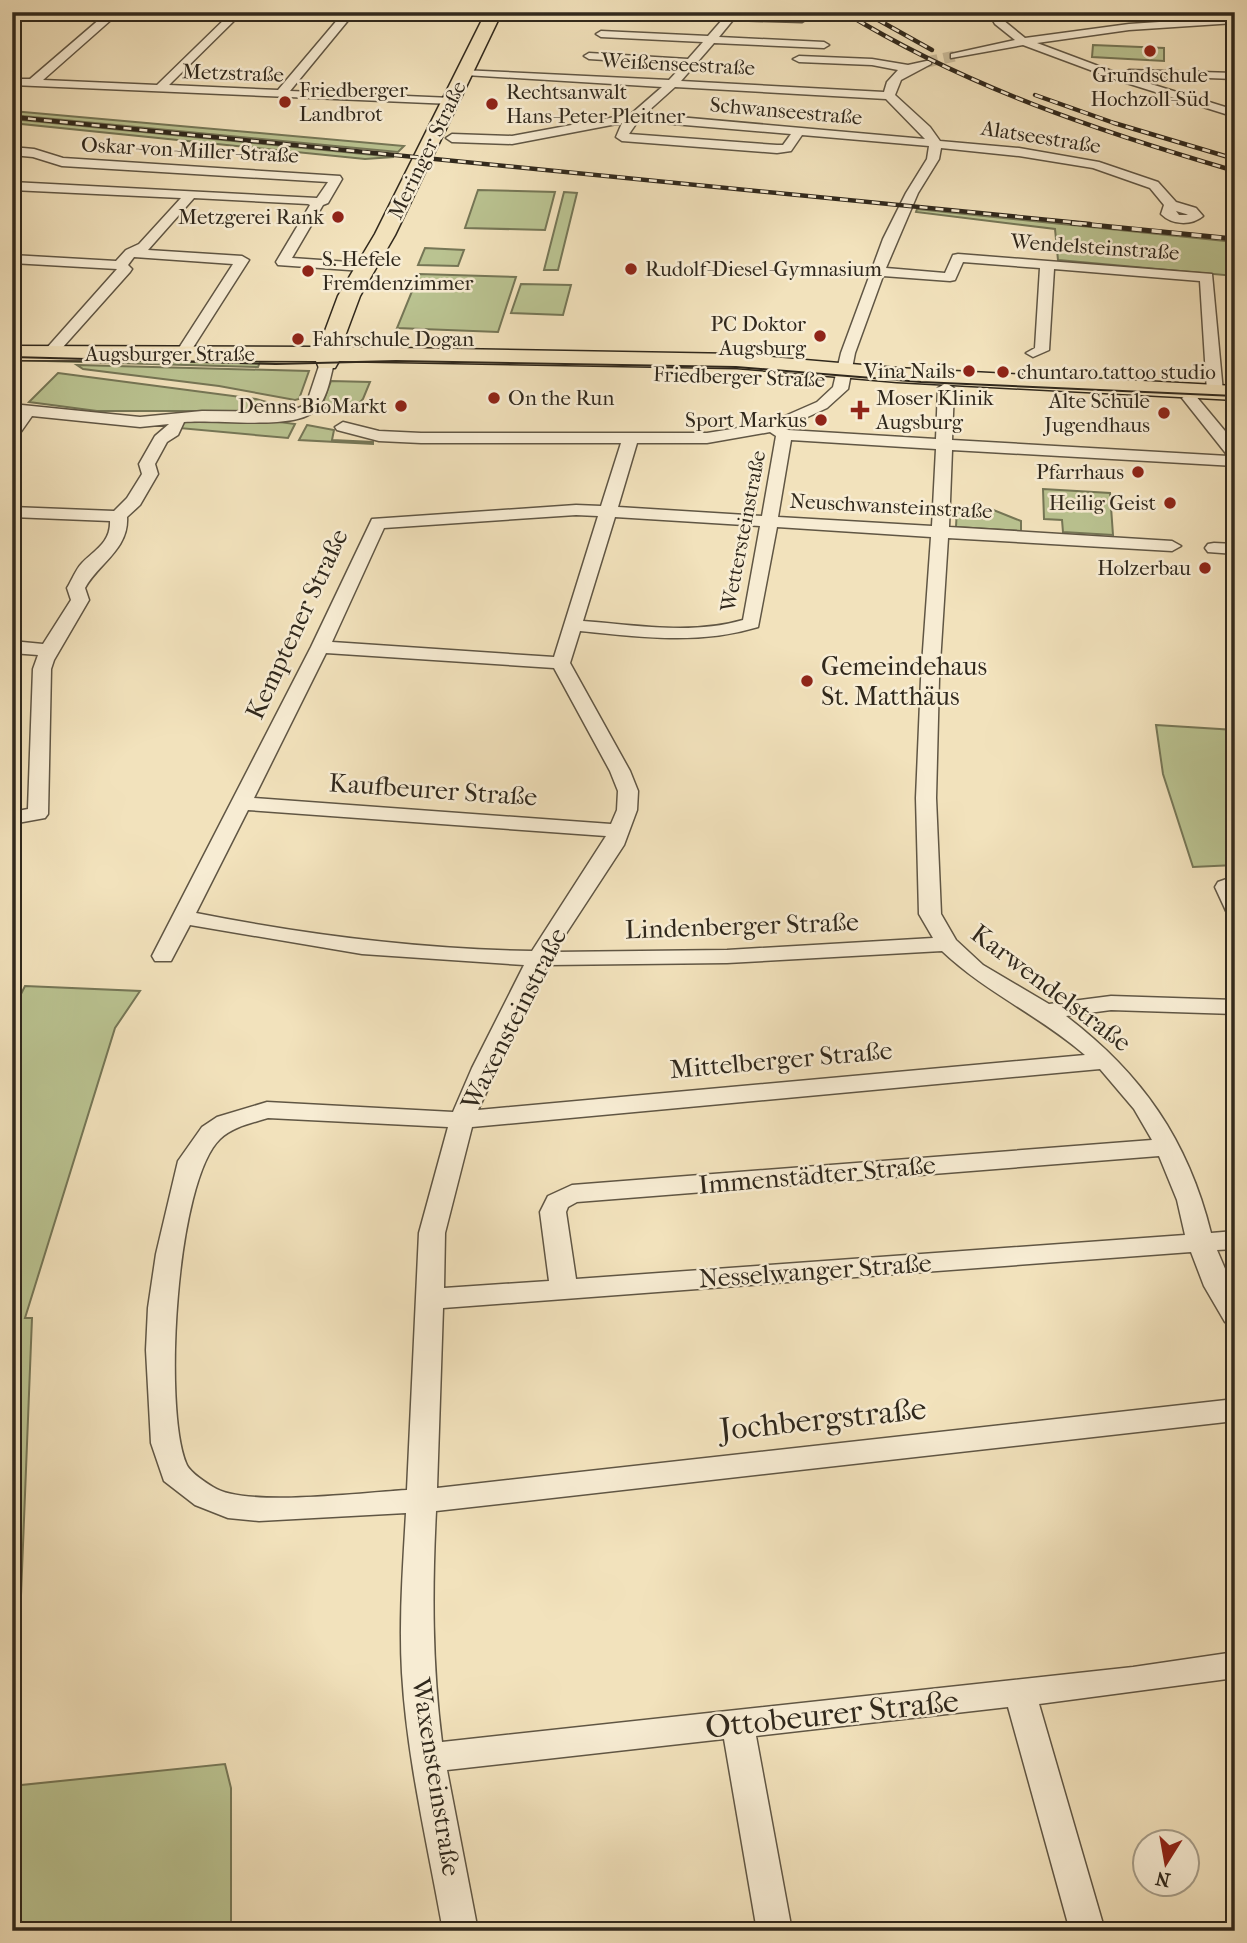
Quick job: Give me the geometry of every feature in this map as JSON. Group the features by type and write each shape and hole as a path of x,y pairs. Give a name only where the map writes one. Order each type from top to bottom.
{"main road":[{"name":"Meringer Straße","path":"327,358 363,267 385,235 494,12"},
{"name":"Augsburger Straße","path":"12,353 242,355"},
{"name":"Friedberger Straße","path":"242,355 327,358 397,369 935,377 1228,395"},
{"name":"Friedberger Straße","path":"843,376 946,388 1190,398 1228,395"}],"street":[{"path":"33,83 115,12"},
{"path":"159,89 238,12"},
{"path":"281,94 350,12"},
{"path":"993,12 999,22 1023,41 1104,72 1235,114"},
{"path":"799,131 787,148 777,149 622,138 626,125 672,83 734,14 802,19"},
{"path":"955,56 1023,41 1112,28 1227,17"},
{"path":"601,34 824,45"},
{"path":"589,56 694,59 711,56"},
{"path":"792,59 872,62 909,69"},
{"path":"779,431 822,405 841,389 877,272 912,193 933,159 935,144 926,130 889,96 895,77 927,62"},
{"name":"Weißenseestraße","path":"465,72 889,96"},
{"path":"1104,72 1235,76"},
{"name":"Metzstraße","path":"12,82 452,101"},
{"name":"Schwanseestraße","path":"452,138 512,140 634,117 935,144"},
{"path":"530,149 548,134"},
{"name":"Alatseestraße","path":"935,144 1019,152 1095,165 1154,185 1171,205"},
{"name":"Oskar-von-Miller-Straße","path":"12,151 34,153 62,162 336,179 323,200 316,203"},
{"path":"98,190 122,165"},
{"path":"12,186 316,203 284,262 363,267"},
{"path":"120,265 131,253 144,247 190,195"},
{"path":"131,253 242,260 182,354"},
{"name":"Wendelsteinstraße","path":"877,272 950,277 958,258 1207,277 1228,395"},
{"path":"12,259 120,265 125,269 50,353"},
{"path":"1033,353 1042,349 1047,265"},
{"path":"12,433 20,409 130,422 202,416 292,417 308,409 319,389 327,358"},
{"name":"Karwendelstraße","path":"946,388 926,798 930,914 947,944 975,970 1045,1012 1106,1061 1144,1105 1168,1147 1190,1200 1200,1241 1217,1286 1235,1315"},
{"path":"1190,398 1235,454"},
{"path":"12,512 118,516 134,501 150,474 147,464 161,439 174,429 177,422 174,418"},
{"path":"343,427 379,436 421,438 706,438 779,431 944,444 1235,461"},
{"name":"Wettersteinstraße","path":"572,625 709,634 732,631 752,623 770,522 779,431"},
{"path":"320,647 561,663 631,437"},
{"name":"Kemptener Straße","path":"163,956 320,647 378,523 489,514 576,510 607,512"},
{"name":"Neuschwansteinstraße","path":"607,512 1172,546"},
{"path":"12,818 38,814 42,669 47,650 61,635 80,600 76,588 88,567 106,554 119,529 118,516"},
{"path":"1214,548 1235,550"},
{"path":"12,647 47,650"},
{"name":"Waxensteinstraße","path":"461,1931 428,1758 418,1674 415,1600 432,1233 462,1120 484,1068 539,958 620,831 627,810 628,791 605,741 561,663"},
{"name":"Kaufbeurer Straße","path":"241,803 620,831"},
{"path":"1235,882 1226,887 1235,908"},
{"path":"183,918 363,947 539,958"},
{"name":"Lindenberger Straße","path":"539,958 733,957 947,944"},
{"path":"1045,1012 1111,1003 1235,1007"},
{"name":"Mittelberger Straße","path":"420,1501 259,1509 228,1506 197,1492 174,1473 165,1443 160,1350 162,1308 174,1230 191,1161 211,1133 226,1123 267,1110 294,1109 462,1120 1106,1061"},
{"name":"Immenstädter Straße","path":"564,1289 553,1212 557,1202 572,1194 1168,1147"},
{"name":"Nesselwanger Straße","path":"430,1299 1235,1240"},
{"name":"Jochbergstraße","path":"420,1501 1235,1410"},
{"name":"Ottobeurer Straße","path":"428,1758 1020,1693 1235,1665"},
{"path":"1020,1693 1088,1931"},
{"path":"738,1724 775,1931"}],"green space":[{"path":"1093,45 1164,48 1164,61 1092,57"},
{"path":"12,111 404,146 398,152 12,115"},
{"path":"12,119 394,157 365,159 12,123"},
{"path":"478,190 555,192 545,230 465,228"},
{"path":"564,192 577,193 558,270 544,270"},
{"path":"917,209 1235,242 1235,276 1058,260 1055,229 916,212"},
{"path":"425,248 464,250 458,266 418,265"},
{"path":"419,274 516,277 498,332 397,328"},
{"path":"521,284 571,285 563,315 511,313"},
{"path":"12,356 286,361 260,362 258,367 12,360"},
{"path":"77,365 309,371 299,399 295,400 219,386 83,369"},
{"path":"58,373 256,399 280,406 285,411 97,411 29,402"},
{"path":"331,381 370,382 363,399 356,407 321,408"},
{"path":"187,420 264,420 295,424 288,438 179,428"},
{"path":"307,425 334,430 332,440 373,444 299,440"},
{"path":"1043,489 1110,493 1113,535 1063,532 1062,520 1044,519"},
{"path":"957,508 991,509 1021,521 1021,531 956,527"},
{"path":"1156,725 1235,730 1235,865 1193,867 1163,774"},
{"path":"25,986 140,991 115,1028 25,1318 32,1318 19,1646 12,1702 12,1012"},
{"path":"225,1764 231,1788 231,1931 12,1931 12,1786"}],"tunnel":[{"path":"927,62 955,56"}],"tram line":[{"path":"12,357 276,364 396,361 736,367 921,382 1235,396"}],"railway":[{"path":"844,12 937,63 1034,105 1133,140 1235,171"},
{"path":"864,12 932,50"},
{"path":"1035,95 1114,123 1235,159"},
{"path":"12,117 1090,224"},
{"path":"1072,223 1235,239"}],"place":[{"name":"Grundschule Hochzoll-Süd","path":"1150,51"},
{"name":"Friedberger Landbrot","path":"285,102"},
{"name":"Rechtsanwalt Hans-Peter Pleitner","path":"492,104"},
{"name":"Metzgerei Rank","path":"338,217"},
{"name":"Rudolf-Diesel-Gymnasium","path":"631,269"},
{"name":"S. Hefele Fremdenzimmer","path":"308,271"},
{"name":"PC Doktor Augsburg","path":"820,336"},
{"name":"Fahrschule Dogan","path":"298,339"},
{"name":"Vina Nails","path":"969,371"},
{"name":"chuntaro tattoo studio","path":"1003,372"},
{"name":"On the Run","path":"494,398"},
{"name":"Denns BioMarkt","path":"401,406"},
{"name":"Moser Klinik Augsburg","path":"860,410"},
{"name":"Alte Schule Jugendhaus","path":"1164,413"},
{"name":"Sport Markus","path":"821,420"},
{"name":"Pfarrhaus","path":"1138,472"},
{"name":"Heilig Geist","path":"1170,503"},
{"name":"Holzerbau","path":"1205,568"},
{"name":"Gemeindehaus St. Matthäus","path":"807,681"}]}
